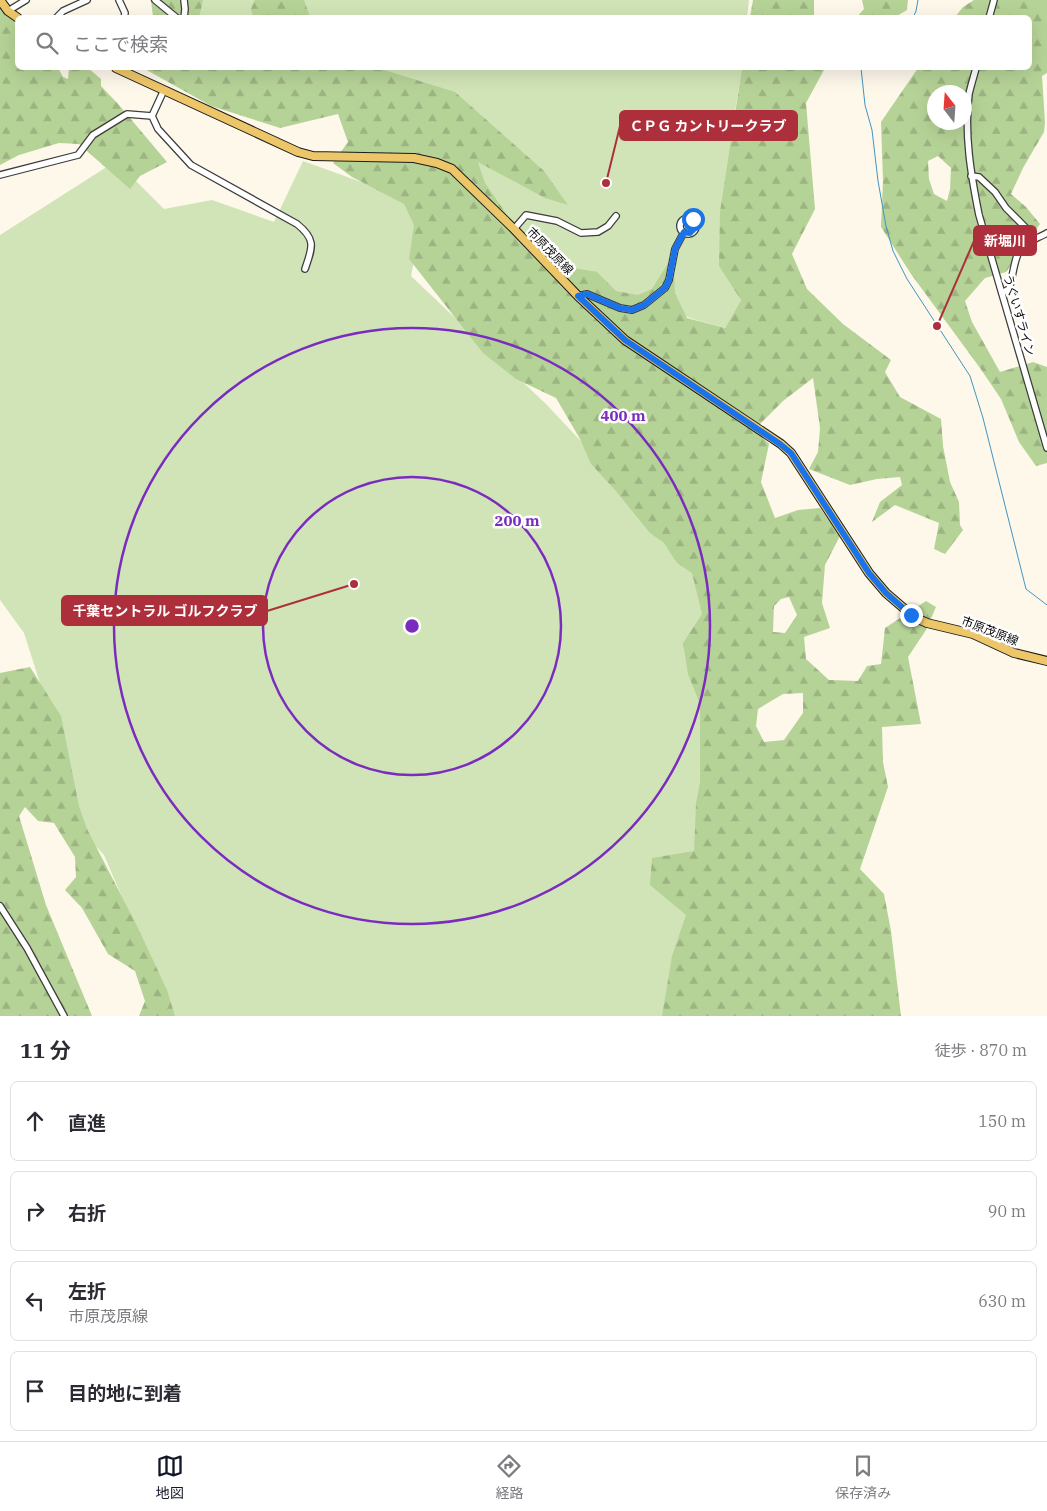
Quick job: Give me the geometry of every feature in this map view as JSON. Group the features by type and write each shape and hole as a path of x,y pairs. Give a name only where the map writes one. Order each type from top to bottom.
{"main road":[{"path":"0,0 8,11 15,16"},
{"name":"市原茂原線","path":"120,70 298,152 313,156 414,158 437,163 452,169 514,229 578,296 625,340 791,453 869,573 886,593 911,615 927,623 973,634 1014,653 1047,661"}],"street":[{"path":"8,11 26,0"},
{"path":"59,15 63,11 88,0"},
{"path":"120,0 125,15"},
{"path":"155,0 173,15"},
{"path":"184,0 184,15"},
{"path":"991,15 994,0"},
{"name":"うぐいすライン","path":"975,70 969,93 968,126 971,176 979,215 1047,448"},
{"path":"164,90 152,116 158,129 191,165 297,224 304,230 312,242 312,249 305,269"},
{"path":"0,175 78,155 93,135 126,114 152,116"},
{"path":"971,176 979,177 995,192 1006,208 1029,231 1034,239"},
{"path":"514,229 526,216 557,220 581,233 598,232 608,226 616,216"},
{"path":"578,296 587,294 620,308 632,310 644,305 665,288 669,280 675,249 684,232"},
{"path":"1002,293 1009,289 1018,254 1022,247 1044,235 1047,241"},
{"path":"0,906 27,948 64,1016"}],"green space":[{"path":"151,0 203,0 200,15 153,15"},
{"path":"186,0 749,0 747,15 184,15"},
{"path":"255,0 304,0 309,15 252,15 251,9"},
{"path":"753,0 814,0 814,15 750,15"},
{"path":"862,0 908,0 907,10 898,15 859,15 864,9"},
{"path":"974,0 1047,0 1047,73 1042,76 1044,132 1023,168 1011,194 1026,207 1040,224 1006,272 985,278 965,301 972,322 1000,372 1033,362 1047,367 1047,463 1036,466 1019,442 1001,399 911,274 881,227 883,181 881,122 917,70 1032,70 1032,15 957,15 963,7","holes":["938,156 951,168 950,189 947,201 934,194 929,179 928,161"]},
{"path":"0,4 5,7 15,22 15,70 59,70 63,77 68,79 69,70 90,70 101,79 101,86 167,162 140,176 130,189 79,144 59,143 19,155 0,165"},
{"path":"147,70 384,70 455,92 544,171 568,205 545,198 478,162 485,183 533,252 552,264 597,272 616,291 638,295 652,289 673,255 675,293 687,318 725,328 741,300 719,266 720,212 742,70 824,70 806,103 815,209 792,254 807,289 843,324 891,360 885,372 900,397 941,419 943,446 950,482 959,502 960,525 963,530 945,554 934,549 939,523 895,505 872,522 880,502 902,485 900,477 877,479 850,485 809,469 818,452 820,428 813,378 783,401 755,429 769,444 761,482 775,518 798,510 820,508 840,536 825,565 822,603 830,628 804,637 806,659 829,680 858,681 867,666 881,664 885,628 926,601 936,607 926,630 908,657 921,724 882,727 883,762 888,787 860,869 884,894 891,931 901,1016 662,1016 672,956 686,915 650,885 652,858 694,851 696,803 700,782 700,704 688,674 683,643 702,614 692,573 677,563 664,543 650,533 591,464 580,439 556,398 516,379 483,353 409,259 414,225 404,204 352,177 333,163 348,142 338,114 280,128 211,106","holes":["789,597 797,615 785,633 773,632 774,606 781,599","803,693 803,713 784,740 764,742 756,726 758,709 783,694"]},
{"path":"252,70 742,70 731,136 741,300 725,328 696,320 584,280 514,229 435,113"},
{"path":"116,161 164,209 212,200 274,222 303,161 425,205 411,276 547,405 700,568 725,623 694,917 679,1016 162,1016 142,944 104,855 80,829 64,758 24,633 0,600 0,235"},
{"path":"30,667 61,716 79,806 87,829 137,926 167,990 175,1016 139,1016 145,1001 135,971 108,954 82,908 65,890 76,877 75,857 54,823 38,821 25,807 19,816 46,905 92,1016 0,1016 0,673"}],"waterway":[{"path":"914,15 918,0"},
{"path":"861,70 865,105 872,130 878,181 886,226 893,251 907,279 970,376 983,418 1026,589 1047,605"}],"place":[{"name":"ＣＰＧ カントリークラブ","path":"606,183"},
{"name":"新堀川","path":"937,326"},
{"name":"千葉セントラル ゴルフクラブ","path":"354,584"}],"route":[{"path":"693,219 696,224 695,230 690,233 684,232 675,249 669,280 665,288 644,305 632,310 620,308 587,294 578,296 625,340 791,453 869,573 886,593 911,615"}]}
